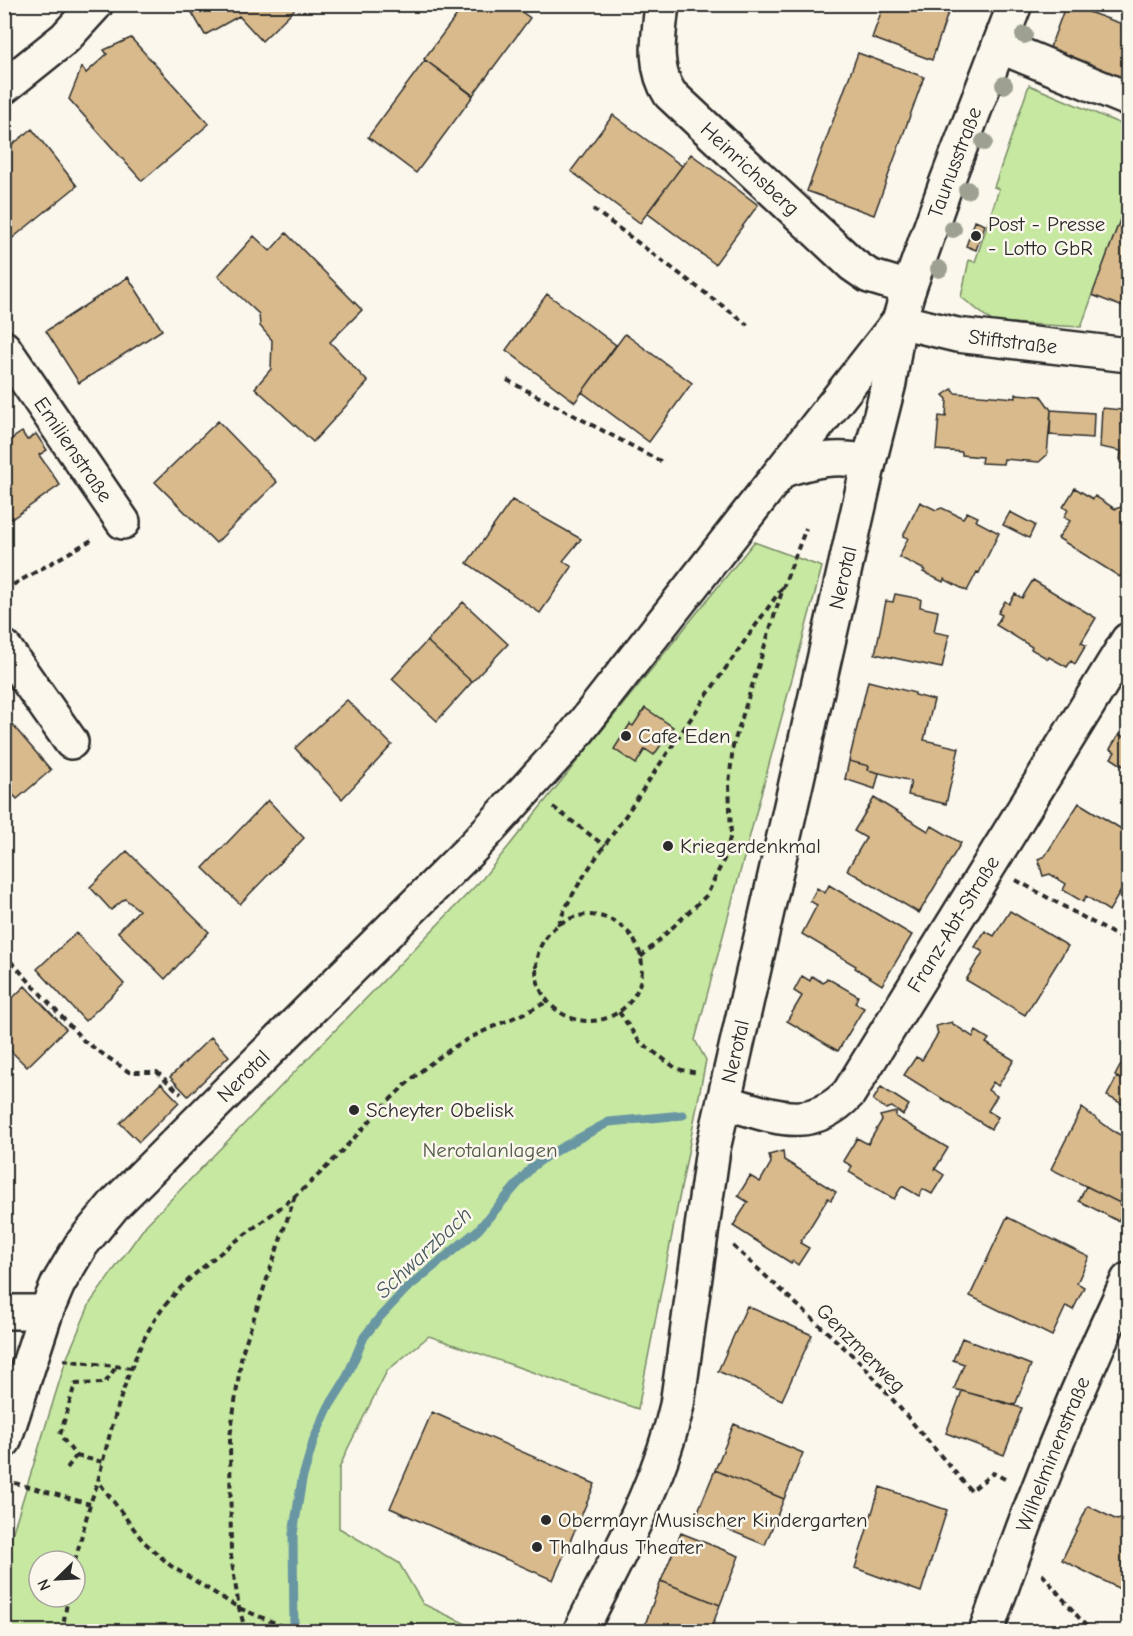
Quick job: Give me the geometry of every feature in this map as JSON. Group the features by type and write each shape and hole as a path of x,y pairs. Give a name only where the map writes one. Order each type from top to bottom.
{"street":[{"path":"4,87 64,38 96,4"},
{"name":"Heinrichsberg","path":"662,4 658,54 662,83 670,94 853,265 869,276 909,288"},
{"name":"Taunusstraße","path":"899,321 946,184 1015,4"},
{"path":"999,46 1128,99"},
{"name":"Stiftstraße","path":"899,321 957,335 1128,355"},
{"name":"Nerotal","path":"580,1632 654,1480 670,1438 677,1406 713,1149 868,462 889,383 899,321"},
{"name":"Nerotal","path":"4,1441 46,1312 66,1268 81,1245 113,1206 466,854 570,741 899,321"},
{"name":"Emilienstraße","path":"4,348 123,522"},
{"path":"783,470 825,458 868,462"},
{"name":"Franz-Abt-Straße","path":"724,1102 789,1119 804,1119 828,1112 849,1093 1128,640"},
{"path":"4,647 71,742"},
{"name":"Wilhelminenstraße","path":"986,1632 1016,1544 1079,1389 1128,1280"},
{"path":"4,1312 46,1312"}],"path":[{"path":"593,209 748,325"},
{"path":"507,380 664,463"},
{"path":"4,590 123,522"},
{"path":"641,957 706,895 725,857 731,834 729,784 733,746 784,585 806,528"},
{"path":"558,925 566,906 665,755 784,585"},
{"path":"527,788 605,846"},
{"path":"1022,883 1128,942"},
{"path":"586,915 601,916 617,923 629,934 641,957 640,981 630,1002 619,1012 599,1020 580,1020 559,1012 547,1002 537,980 536,962 539,948 548,934 570,918 586,915"},
{"name":"Nerotal","path":"4,954 84,1041 129,1072 157,1071 203,1116"},
{"path":"78,1549 131,1368 147,1333 174,1295 193,1276 296,1196 399,1092 443,1054 476,1035 547,1002"},
{"path":"619,1012 639,1041 677,1069 702,1073 724,1102"},
{"path":"246,1632 239,1608 231,1556 230,1437 235,1390 242,1353 296,1196"},
{"name":"Genzmerweg","path":"730,1244 863,1365 970,1491"},
{"path":"93,1365 131,1368"},
{"path":"103,1462 76,1456 60,1435 75,1384 105,1383 116,1367"},
{"path":"68,1468 76,1456"},
{"path":"4,1480 90,1504"},
{"path":"99,1481 143,1541 171,1566 239,1608 280,1624 293,1632"},
{"path":"1016,1544 1091,1632"},
{"path":"62,1632 66,1609"}],"green space":[{"path":"1029,85 1128,127 1128,198 1081,327 993,322 961,297 969,260 975,262 999,189 994,187"},
{"name":"Nerotalanlagen","path":"754,542 822,567 695,1040 706,1060 638,1409 429,1336 387,1371 339,1469 339,1528 399,1563 423,1604 481,1631 5,1632 5,1557 66,1360 90,1303 146,1225 483,878"}],"building":[{"path":"187,4 300,4 262,41 239,16 205,35"},
{"path":"465,4 511,4 530,18 473,95 424,59"},
{"path":"884,4 951,4 932,60 872,38"},
{"path":"1066,4 1128,26 1128,82 1048,53"},
{"path":"131,38 209,124 142,181 69,99 82,67 86,73 107,54 104,50"},
{"path":"858,53 924,77 874,215 807,191"},
{"path":"425,60 473,96 416,173 368,137"},
{"path":"613,115 682,166 640,223 571,171"},
{"path":"32,129 77,186 4,245 4,151"},
{"path":"691,154 758,205 715,264 647,213"},
{"path":"1128,202 1128,309 1092,295"},
{"name":"Post - Presse - Lotto GbR","path":"975,221 985,225 976,250 966,246"},
{"path":"286,233 362,310 330,342 368,382 313,442 255,388 271,369 272,340 260,326 259,314 218,276 254,236 270,251"},
{"path":"128,277 162,330 79,383 46,331"},
{"path":"547,294 616,345 575,402 506,350"},
{"path":"625,334 692,383 649,442 582,392"},
{"path":"952,389 955,393 1016,398 1016,394 1041,396 1051,410 1047,455 1039,462 1004,459 1003,464 981,463 982,457 962,455 962,452 936,450 939,416 946,417 947,399 943,395"},
{"path":"1122,405 1128,406 1128,463 1120,462 1121,451 1100,447 1102,408 1122,410"},
{"path":"1051,410 1094,413 1093,438 1050,435"},
{"path":"218,421 277,482 216,543 155,482"},
{"path":"22,432 27,440 36,434 47,450 39,455 60,485 10,520 4,513 4,444"},
{"path":"1075,488 1093,499 1095,496 1115,509 1121,507 1128,512 1128,576 1123,573 1120,577 1058,538 1070,521 1064,517 1068,510 1063,507"},
{"path":"512,500 581,539 563,561 572,567 540,613 467,563"},
{"path":"920,502 936,510 942,508 963,518 967,512 978,517 976,521 999,533 979,573 977,572 967,591 944,579 943,582 923,572 925,570 899,557 908,538 903,536"},
{"path":"1010,512 1035,525 1029,538 1003,525"},
{"path":"1033,580 1096,618 1081,643 1086,645 1075,664 1071,661 1067,667 1049,657 1048,659 996,625 1002,615 998,613 1005,601 1009,604 1015,594 1022,598"},
{"path":"895,594 921,599 920,607 938,611 934,632 949,635 942,668 875,654 886,601 893,602"},
{"path":"463,602 508,644 472,682 427,641"},
{"path":"427,641 472,682 437,721 392,679"},
{"path":"868,681 934,700 924,740 959,748 946,804 908,795 911,781 868,770 869,766 849,761"},
{"path":"347,700 392,745 342,799 295,748"},
{"path":"645,708 673,727 671,730 673,732 666,744 663,742 654,755 645,749 636,764 614,749 630,724 633,726"},
{"path":"10,722 51,770 17,799 4,785 4,726"},
{"path":"1128,728 1128,769 1111,758 1115,752 1110,749 1119,734 1123,737"},
{"path":"849,761 869,766 868,770 879,773 875,789 845,779"},
{"path":"874,798 928,831 932,826 961,843 919,913 847,870 866,838 854,831"},
{"path":"268,800 304,838 240,904 203,868"},
{"path":"1079,803 1128,833 1128,879 1109,911 1086,896 1083,902 1063,890 1066,884 1050,874 1043,876 1038,859 1045,856"},
{"path":"127,851 209,932 165,979 118,932 139,910 125,899 111,910 90,887"},
{"path":"829,885 912,935 882,985 855,968 856,966 802,934 817,905 810,901 817,888 825,893"},
{"path":"1010,911 1068,946 1025,1015 966,980 983,952 975,947 985,931 994,936"},
{"path":"76,933 124,984 85,1021 37,969"},
{"path":"802,976 810,981 812,976 823,983 827,978 858,996 855,1003 864,1008 838,1051 787,1021 802,996 794,991"},
{"path":"25,986 66,1029 27,1067 4,1044 4,1006"},
{"path":"952,1022 973,1037 976,1031 989,1039 986,1043 1014,1060 998,1086 993,1082 988,1090 997,1096 988,1111 998,1117 991,1129 904,1075 916,1057 922,1060 938,1034 936,1026"},
{"path":"211,1037 229,1056 188,1096 170,1077"},
{"path":"1128,1051 1128,1083 1115,1076"},
{"path":"1117,1077 1128,1083 1128,1107 1107,1096"},
{"path":"161,1083 179,1102 139,1142 120,1123"},
{"path":"881,1087 909,1105 903,1115 892,1107 886,1109 873,1100"},
{"path":"1082,1108 1128,1139 1128,1200 1126,1206 1051,1169"},
{"path":"896,1112 896,1117 948,1148 935,1169 944,1175 932,1194 923,1189 919,1196 902,1186 894,1199 849,1172 852,1166 843,1161 857,1138 868,1144 882,1120 880,1116"},
{"path":"783,1151 784,1160 836,1192 831,1200 828,1198 800,1243 809,1248 798,1265 793,1261 791,1263 733,1226 748,1202 738,1196 750,1176 760,1182 771,1163 769,1155"},
{"path":"1086,1186 1126,1206 1118,1221 1079,1201"},
{"path":"1007,1217 1089,1257 1077,1283 1084,1287 1073,1310 1066,1306 1052,1336 970,1296"},
{"path":"747,1306 812,1335 782,1400 718,1371"},
{"path":"962,1338 1031,1365 1015,1405 954,1389 964,1364 953,1360"},
{"path":"962,1391 1022,1408 1004,1455 946,1433"},
{"path":"432,1412 595,1484 553,1580 390,1508"},
{"path":"734,1424 803,1453 784,1499 715,1470"},
{"path":"715,1470 784,1499 765,1545 696,1516"},
{"path":"880,1487 947,1510 921,1592 855,1568"},
{"path":"1088,1506 1117,1520 1128,1517 1128,1593 1062,1560"},
{"path":"681,1533 739,1556 720,1605 661,1581"},
{"path":"661,1581 720,1605 710,1632 647,1632 643,1630"},
{"path":"411,1622 429,1632 405,1632"}],"waterway":[{"name":"Schwarzbach","path":"294,1632 293,1534 302,1480 314,1439 328,1408 345,1381 364,1337 405,1290 478,1230 532,1167 548,1155 609,1122 683,1115"}],"place":[{"name":"Post - Presse - Lotto GbR","path":"976,236"},
{"name":"Cafe Eden","path":"626,736"},
{"name":"Kriegerdenkmal","path":"668,846"},
{"name":"Scheyter Obelisk","path":"354,1110"},
{"name":"Obermayr Musischer Kindergarten","path":"546,1520"},
{"name":"Thalhaus Theater","path":"537,1547"}]}
